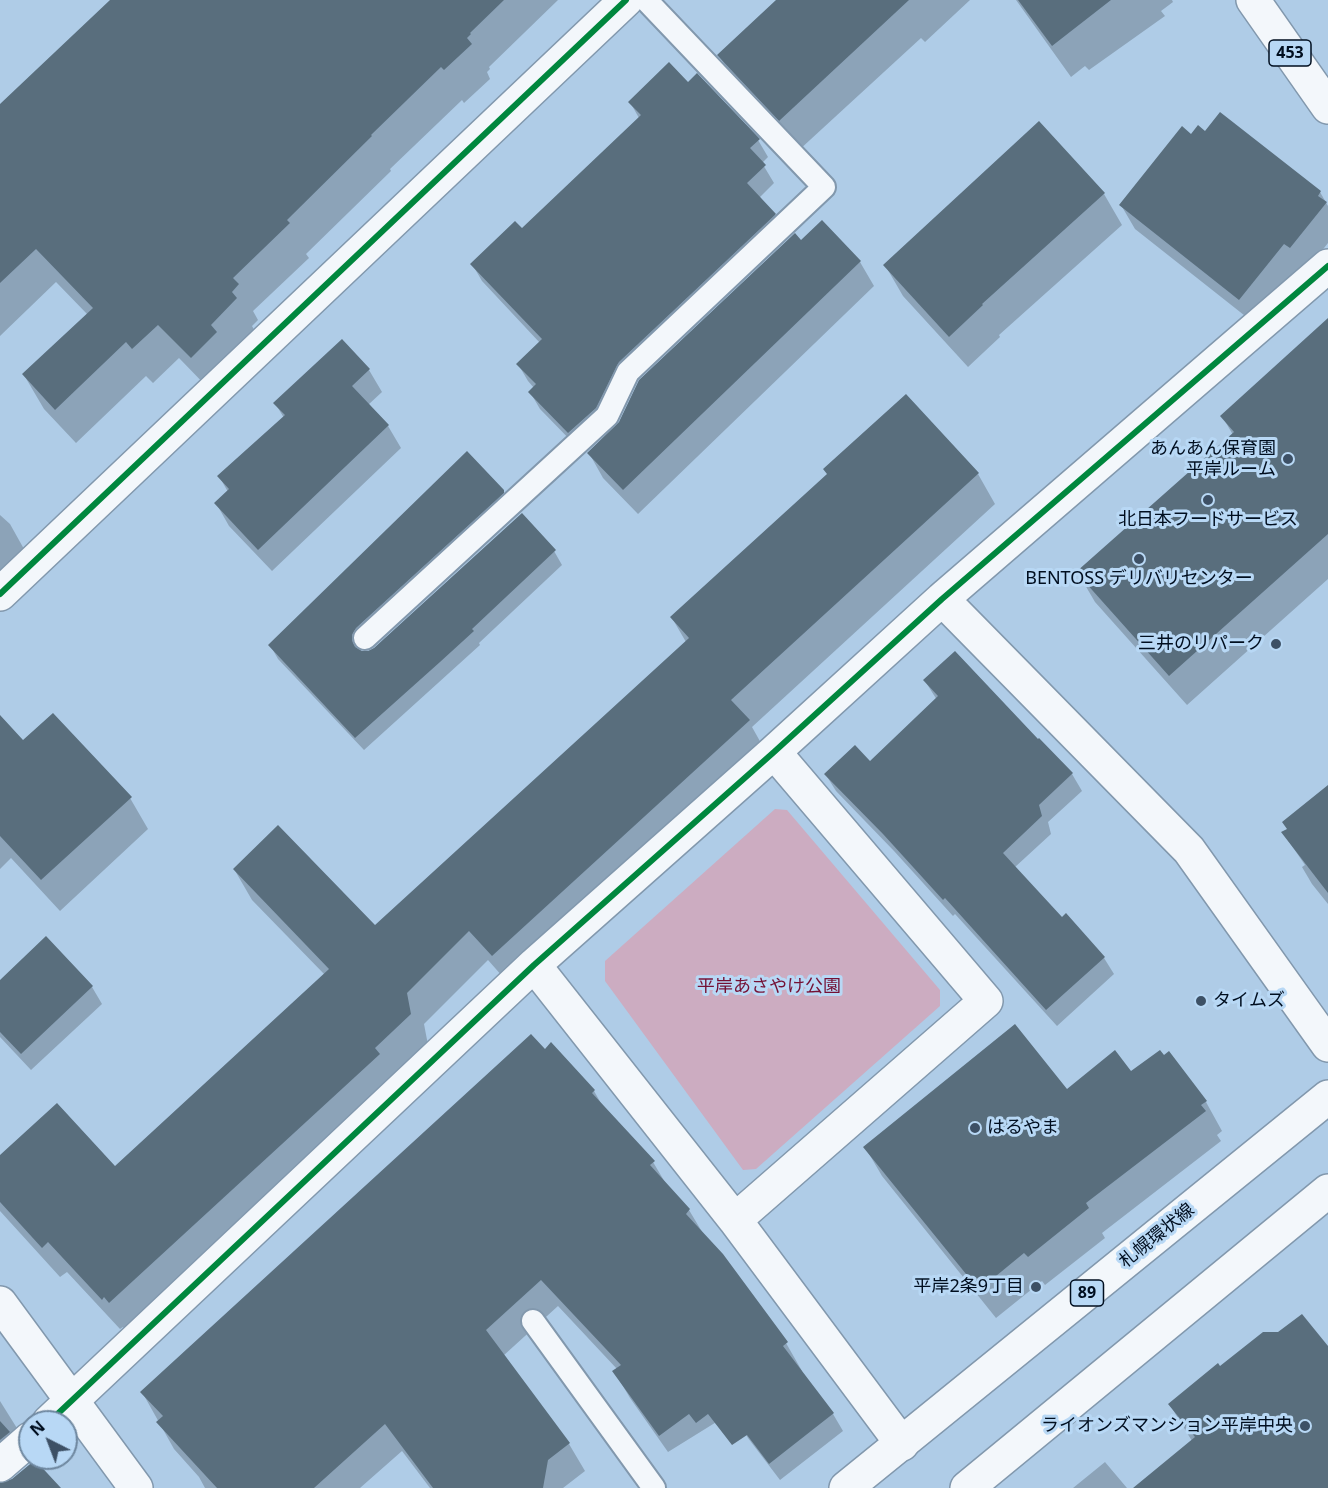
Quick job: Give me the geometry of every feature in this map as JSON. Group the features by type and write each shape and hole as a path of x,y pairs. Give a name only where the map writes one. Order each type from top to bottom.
{"main road":[{"path":"0,594 626,0"},
{"name":"453","path":"1252,0 1328,107"},
{"path":"63,1410 534,965 942,599 1328,266"},
{"path":"942,599 1189,849 1328,1046"},
{"path":"735,1220 986,1001 774,752"},
{"path":"534,965 735,1220 902,1444"},
{"name":"札幌環状線","path":"846,1488 1328,1097"},
{"path":"967,1488 1328,1191"},
{"path":"0,1303 60,1410"},
{"path":"78,1429 136,1488"},
{"path":"0,1465 18,1449"}],"lane":[{"path":"365,638 607,416 628,372 824,187 646,0"},
{"path":"533,1321 654,1488"}],"green space":[{"name":"平岸あさやけ公園","path":"775,809 787,810 940,990 940,1006 756,1169 743,1170 605,981 605,961"}],"building":[{"path":"110,0 504,0 470,33 467,38 472,44 444,70 441,67 371,135 287,220 290,223 233,278 239,284 232,292 237,298 211,325 217,332 191,358 158,325 132,349 126,342 55,410 22,374 93,308 36,249 0,283 0,104"},
{"path":"776,0 909,0 779,121 717,55"},
{"path":"1018,0 1111,0 1052,46"},
{"path":"669,62 688,82 697,73 760,139 750,148 766,165 747,183 776,214 619,362 596,408 568,433 528,392 536,384 516,364 542,339 470,264 515,221 522,228 641,115 628,102"},
{"path":"1220,112 1321,191 1318,196 1327,202 1290,248 1284,244 1239,300 1119,205 1182,126 1191,134 1198,125 1205,131"},
{"path":"1039,121 1105,193 982,304 949,337 883,265"},
{"path":"822,220 861,261 623,490 587,453 619,422 639,380 795,233 801,240"},
{"path":"1328,318 1328,534 1169,676 1076,572 1234,432 1220,416"},
{"path":"342,339 370,369 352,386 389,425 258,550 214,503 229,489 217,476 285,415 273,403"},
{"path":"906,394 979,473 731,700 750,720 492,956 469,931 407,993 411,1014 375,1048 380,1054 109,1303 104,1297 102,1300 48,1242 42,1248 0,1202 0,1155 57,1103 115,1166 329,969 233,869 278,825 375,925 689,638 670,617 827,474 823,469"},
{"path":"467,451 504,490 504,493 356,628 352,635 355,647 362,651 374,648 522,513 556,550 472,629 474,631 355,738 268,645"},
{"path":"955,651 1073,773 1039,805 1042,816 1003,853 1062,917 1066,913 1105,957 1046,1010 945,898 943,900 824,774 855,745 870,761 938,696 923,680"},
{"path":"53,713 132,797 41,880 0,836 0,715 23,740"},
{"path":"1328,785 1328,893 1281,832 1287,829 1282,822"},
{"path":"46,936 93,986 21,1054 0,1032 0,980"},
{"path":"1015,1024 1067,1089 1115,1050 1131,1071 1160,1050 1164,1055 1169,1051 1207,1101 1201,1105 1206,1111 1086,1203 1089,1208 1028,1257 1024,1253 979,1290 863,1147"},
{"path":"531,1034 545,1049 551,1042 595,1090 592,1093 655,1161 650,1165 690,1209 686,1214 723,1254 788,1342 783,1346 834,1413 769,1464 747,1435 732,1445 708,1414 696,1423 689,1414 659,1436 612,1371 621,1365 541,1280 486,1330 570,1443 548,1460 543,1488 433,1488 385,1424 314,1488 217,1488 156,1422 163,1416 140,1392"},
{"path":"1302,1314 1328,1346 1328,1488 1133,1488 1195,1437 1168,1404 1218,1363 1220,1366 1263,1332 1278,1332"},
{"path":"0,1421 10,1432 0,1440"},
{"path":"23,1470 44,1470 61,1488 0,1488 0,1483 12,1479"}],"cycle path":[{"path":"0,594 626,0"},
{"path":"62,1410 534,965 942,599 1328,266"}],"place":[{"name":"あんあん保育園 平岸ルーム","path":"1288,459"},
{"name":"北日本フードサービス","path":"1208,500"},
{"name":"BENTOSS デリバリセンター","path":"1139,559"},
{"name":"三井のリパーク","path":"1276,644"},
{"name":"タイムズ","path":"1201,1001"},
{"name":"はるやま","path":"975,1128"},
{"name":"平岸2条9丁目","path":"1036,1287"},
{"name":"ライオンズマンション平岸中央","path":"1305,1426"}]}
